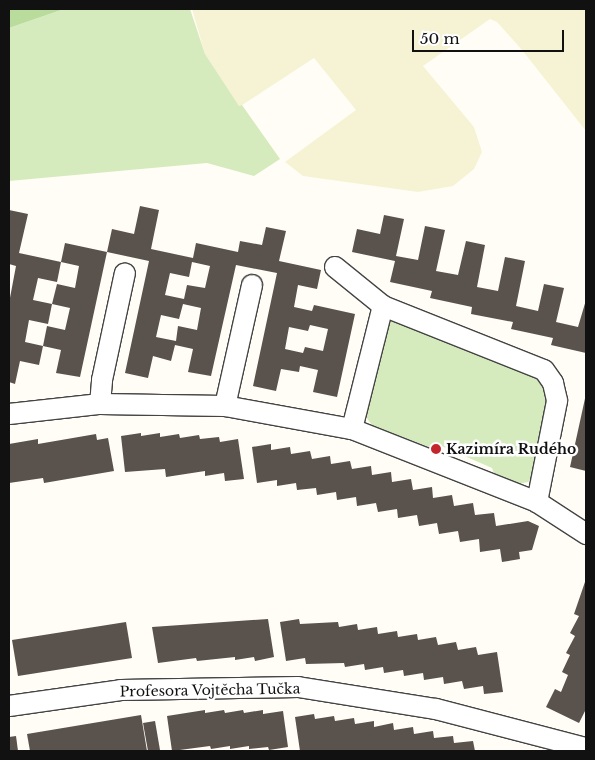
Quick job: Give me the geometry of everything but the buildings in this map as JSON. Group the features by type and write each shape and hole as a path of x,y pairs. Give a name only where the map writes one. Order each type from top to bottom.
{"street":[{"path":"335,267 383,306 544,370 553,383 557,401 537,502"},
{"path":"100,404 102,380 125,273"},
{"path":"225,406 252,285"},
{"path":"352,429 383,306"},
{"path":"9,414 100,404 225,406 352,429 537,502 586,534"},
{"name":"Profesora Vojtěcha Tučka","path":"9,706 121,690 298,688 436,709 586,748"}],"shaded area":[{"path":"192,9 586,9 586,131 522,50 497,22 490,19 423,66 474,127 482,152 474,169 453,186 418,192 303,176 285,162 356,110 314,58 239,107 205,54"}],"green space":[{"path":"9,9 64,9 9,28"},
{"path":"64,9 190,9 205,54 239,106 242,105 280,159 254,176 207,163 9,181 9,28"},
{"path":"392,318 541,378 549,397 534,477 528,482 517,484 494,473 492,468 437,444 434,449 372,425 366,417 365,407 381,329"}],"place":[{"name":"Kazimíra Rudého","path":"436,449"}]}
